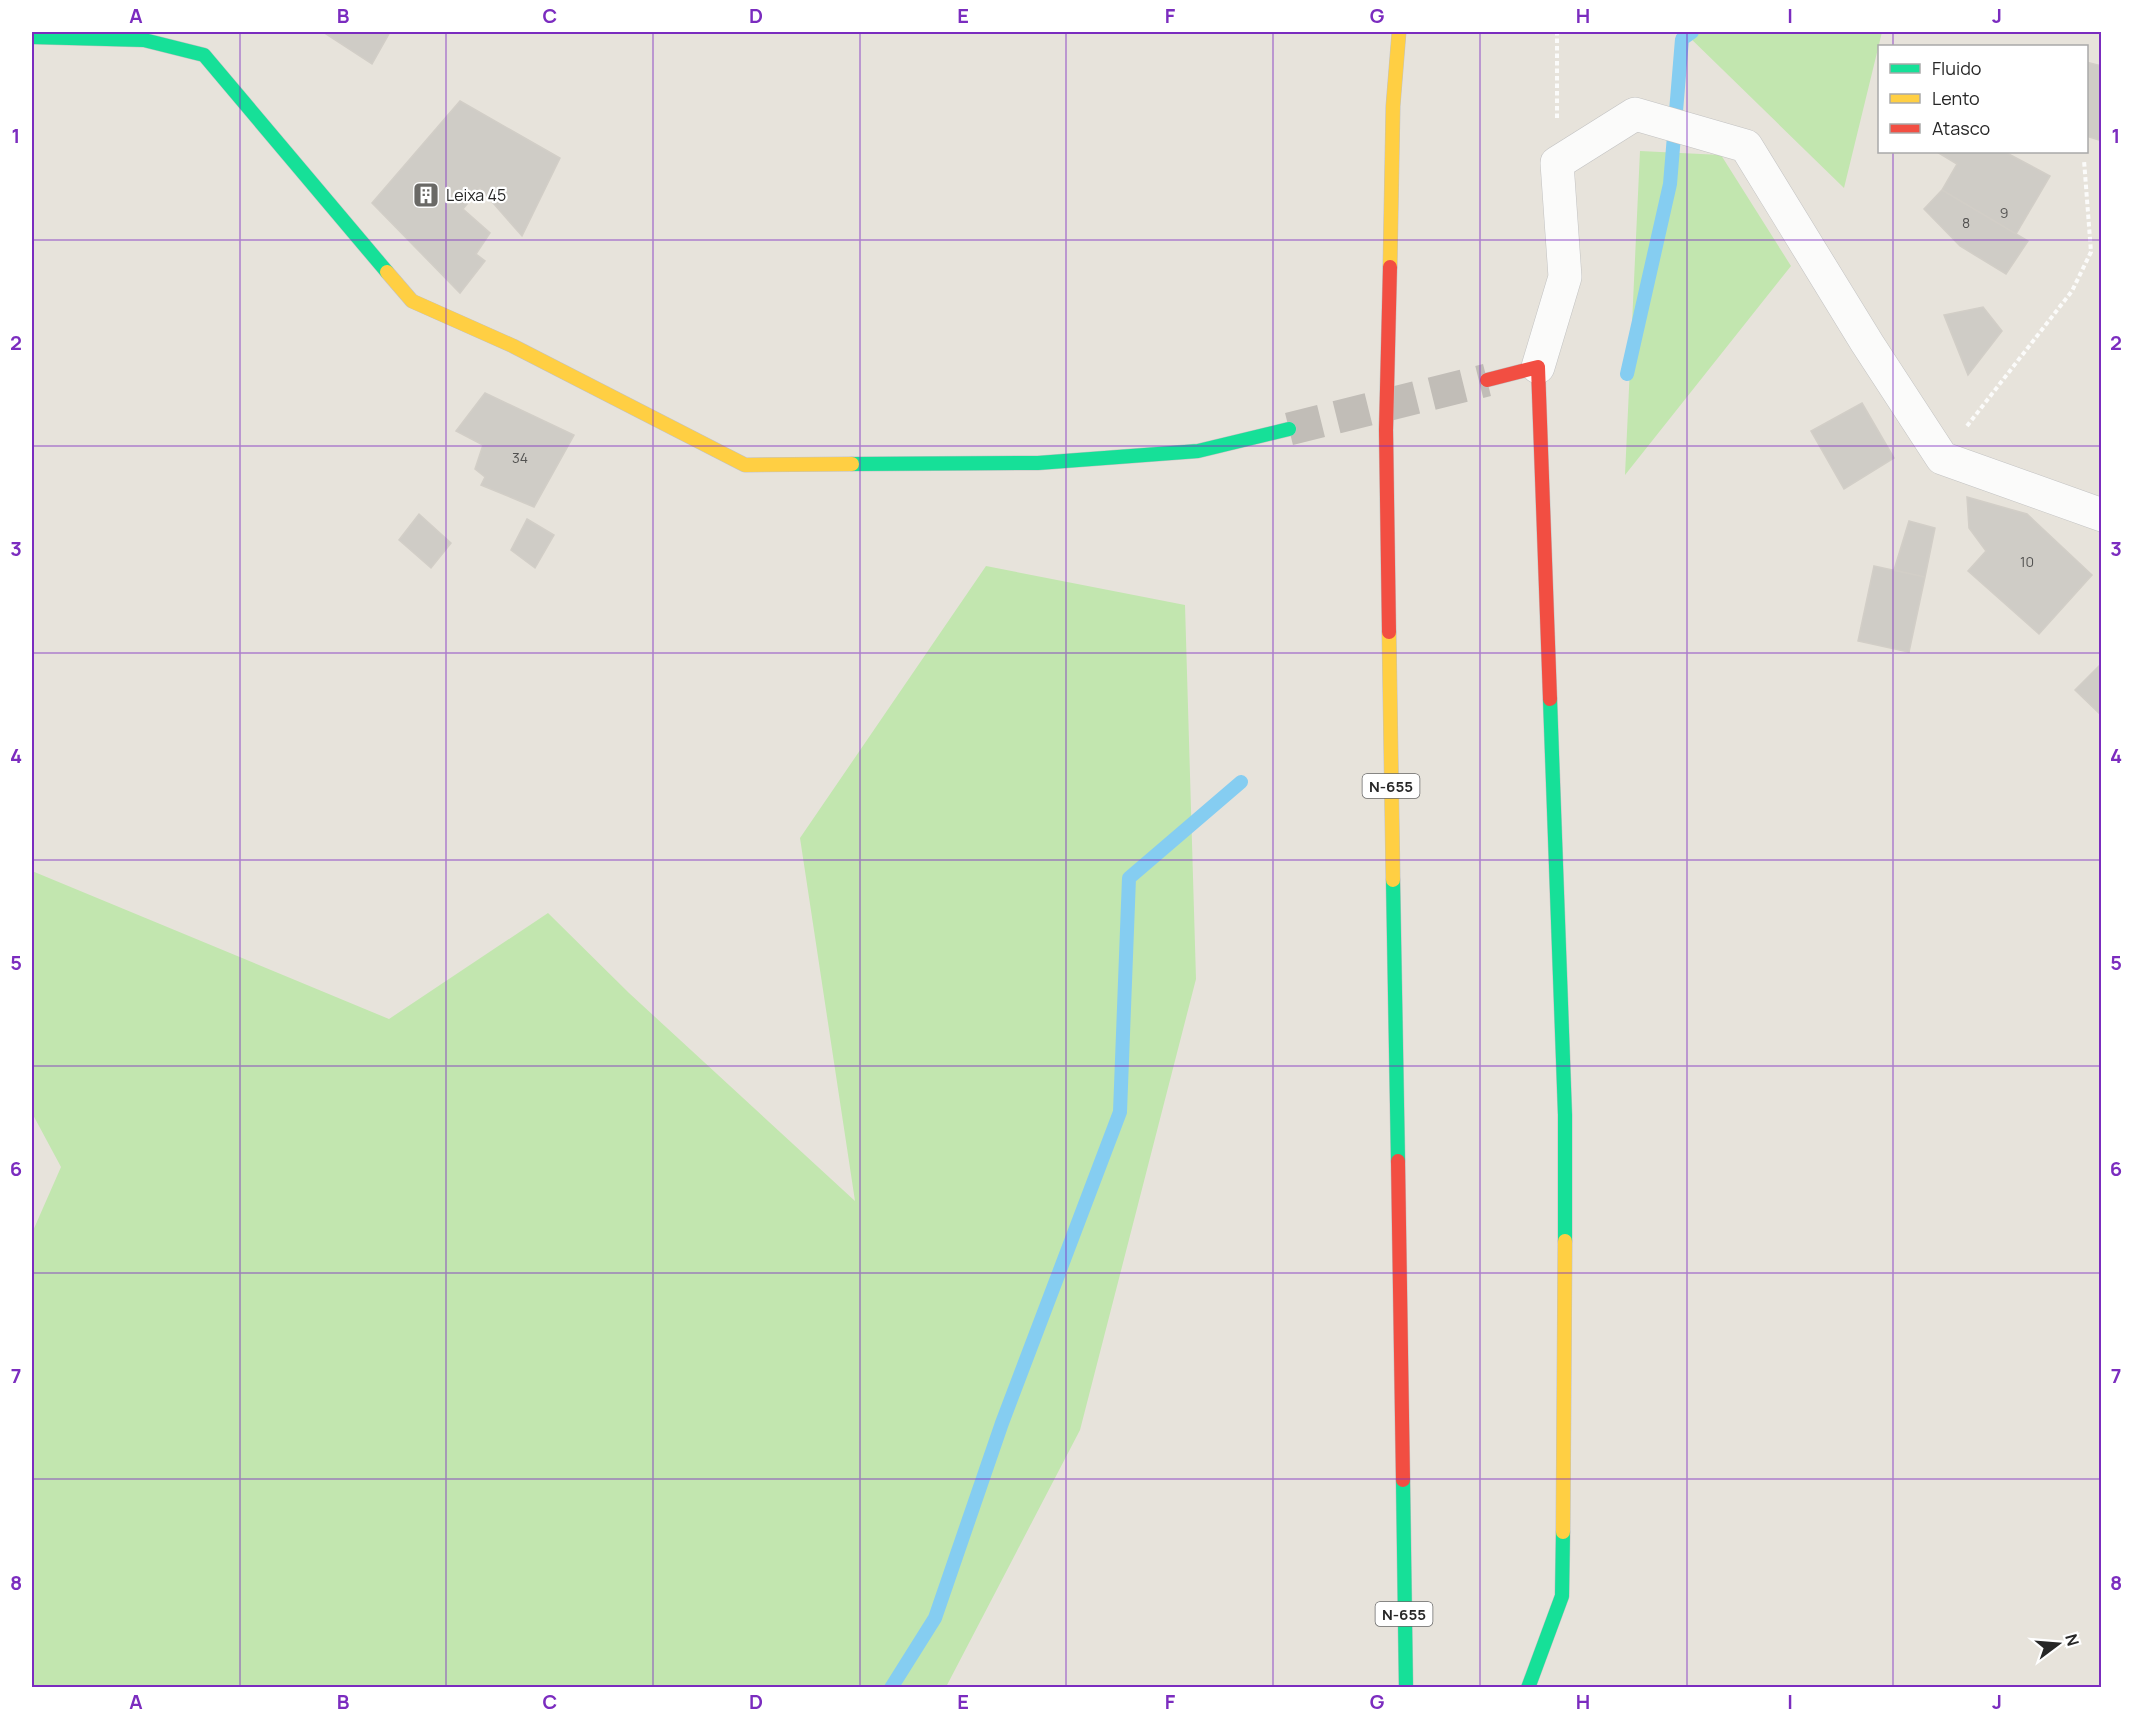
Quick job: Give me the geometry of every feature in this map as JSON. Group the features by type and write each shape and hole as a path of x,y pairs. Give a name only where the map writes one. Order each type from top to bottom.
{"main road":[{"name":"N-655","path":"1399,32 1393,106 1386,430 1406,1688"},
{"path":"32,38 144,40 204,55 412,301 513,346 745,465 1038,463 1198,451 1289,429"},
{"path":"1487,380 1538,367 1565,1115 1562,1596 1528,1688"}],"street":[{"path":"1538,367 1565,277 1557,163 1635,114 1746,146 1867,343 1942,458 2102,515"}],"path":[{"path":"1557,32 1557,163"},
{"path":"1942,458 2072,291 2082,272 2091,252 2084,160"}],"green space":[{"path":"1684,32 1882,32 1844,188"},
{"path":"1640,151 1721,155 1791,266 1625,475"},
{"path":"986,566 1185,605 1196,979 1080,1430 946,1687 32,1687 32,1233 61,1167 32,1113 32,871 389,1019 548,913 629,993 855,1201 800,838"}],"building":[{"path":"323,32 390,32 372,64"},
{"path":"2088,62 2102,66 2102,141 2088,137"},
{"name":"Leixa 45","path":"460,101 560,158 522,236 480,188 463,209 490,233 476,254 485,261 460,293 372,203"},
{"path":"1939,153 2007,153 2050,176 2016,234 1942,190 1957,164"},
{"path":"1942,190 2028,241 2006,274 1960,246 1924,209"},
{"path":"1983,307 2002,331 1968,375 1944,315"},
{"path":"485,393 574,435 534,507 481,485 485,477 475,469 483,445 456,431"},
{"path":"1862,403 1894,458 1844,489 1811,431"},
{"path":"1967,497 2027,514 2092,575 2039,634 1968,571 1986,551 1969,528"},
{"path":"419,514 451,543 431,568 399,540"},
{"path":"527,519 554,535 535,568 511,550"},
{"path":"1909,521 1935,528 1925,577 1894,570"},
{"path":"1874,566 1925,577 1909,652 1858,641"},
{"path":"2102,663 2102,716 2075,690"}],"waterway":[{"path":"1627,374 1670,184 1682,39 1692,32"},
{"path":"891,1688 935,1618 1002,1423 1120,1112 1129,878 1241,782"}],"tunnel":[{"path":"1289,429 1487,380"}],"traffic: fast":[{"path":"32,37 144,40 204,55 387,272"},
{"path":"852,464 1038,463 1198,451 1289,429"},
{"path":"1550,699 1565,1115 1565,1241"},
{"path":"1393,880 1398,1161"},
{"path":"1403,1480 1406,1688"},
{"path":"1528,1688 1562,1596 1563,1532"}],"traffic: slow":[{"path":"1390,267 1393,106 1399,32"},
{"path":"387,272 412,301 513,346 745,465 852,464"},
{"path":"1389,632 1393,880"},
{"path":"1563,1532 1565,1241"}],"traffic: jam":[{"path":"1389,632 1386,430 1390,267"},
{"path":"1487,380 1538,367 1550,699"},
{"path":"1398,1161 1403,1480"}],"place":[{"name":"Leixa 45","path":"426,195"}]}
